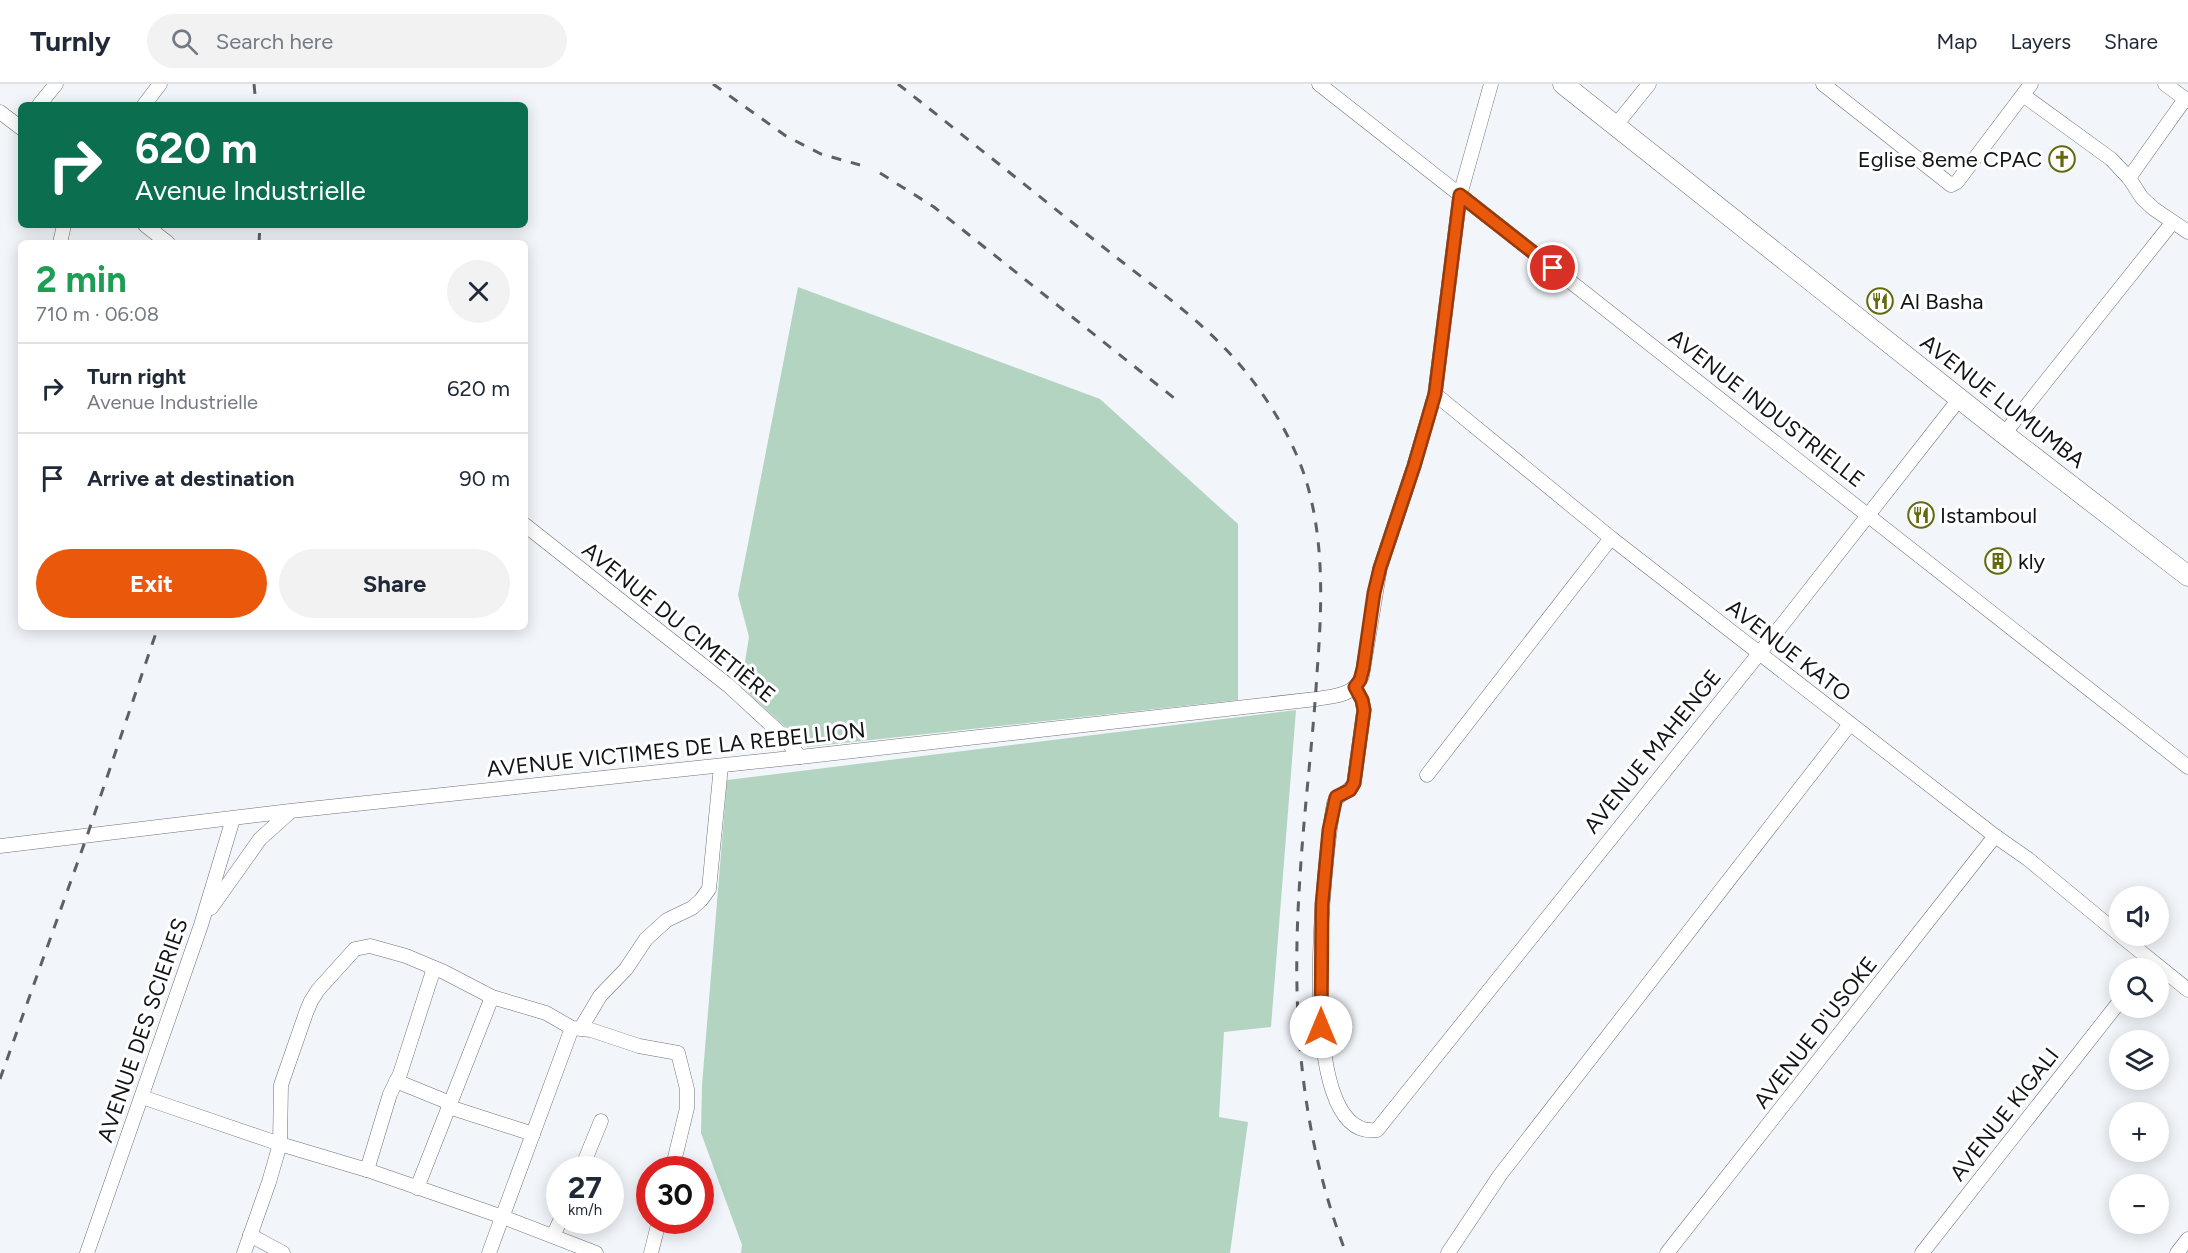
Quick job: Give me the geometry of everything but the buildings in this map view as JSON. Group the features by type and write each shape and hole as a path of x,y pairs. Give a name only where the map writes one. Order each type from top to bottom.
{"highway":[{"name":"AVENUE LUMUMBA","path":"1563,84 2004,434 2188,576"}],"street":[{"path":"41,102 56,84"},
{"path":"146,102 160,84"},
{"name":"AVENUE INDUSTRIELLE","path":"1319,84 2188,767"},
{"path":"1355,687 1363,669 1380,568 1435,394 1460,195 1491,84"},
{"path":"1616,125 1649,84"},
{"path":"1823,84 1949,184 1957,182 2027,89 2111,159 2129,178 2142,198 2172,223 2188,232"},
{"path":"2129,178 2187,100 2165,84"},
{"path":"0,112 18,126"},
{"path":"2004,434 2172,223"},
{"path":"149,228 164,240"},
{"name":"AVENUE KATO","path":"1435,394 1611,538 2028,860 2109,926"},
{"name":"AVENUE MAHENGE","path":"1355,687 1364,710 1354,783 1350,790 1336,797 1334,803 1322,905 1321,1027 1331,1085 1347,1120 1366,1131 1377,1130 1960,398"},
{"name":"AVENUE DU CIMETIÈRE","path":"528,527 729,686 780,733 800,757"},
{"path":"1427,775 1611,538"},
{"name":"AVENUE VICTIMES DE LA REBELLION","path":"0,846 290,811 721,766 1316,699 1344,694 1355,687"},
{"path":"1448,1253 1500,1175 1850,724"},
{"path":"489,1253 533,1134 576,1028 600,996 626,969 646,939 667,920 692,908 709,889 721,766"},
{"path":"201,925 227,883 260,839 290,811"},
{"name":"AVENUE DES SCIERIES","path":"87,1253 201,925 233,819"},
{"name":"AVENUE D'USOKE","path":"1667,1253 1995,836"},
{"path":"243,1253 280,1144 281,1085 311,1001 318,990 355,950 362,946 406,956 492,997 546,1013 576,1028 591,1030 639,1046 678,1053 687,1089 687,1107 675,1156"},
{"name":"AVENUE KATO","path":"2130,946 2141,958"},
{"path":"367,1170 390,1094 408,1052 435,968"},
{"name":"AVENUE KATO","path":"2169,978 2188,990"},
{"path":"417,1188 492,997"},
{"name":"AVENUE KIGALI","path":"1922,1253 2109,1015"},
{"path":"396,1081 450,1105 533,1134"},
{"path":"142,1097 280,1144 367,1170 503,1217 596,1253"},
{"path":"587,1156 601,1122"},
{"path":"651,1253 656,1234"},
{"path":"250,1235 284,1253"},
{"path":"2177,1253 2188,1239"}],"green space":[{"path":"798,287 1100,399 1238,524 1238,700 807,747 741,686 749,637 738,595"},
{"path":"1296,710 1271,1027 1224,1032 1219,1117 1248,1122 1230,1253 741,1253 742,1245 714,1169 714,1156 709,1156 701,1133 702,1085 727,780"}],"railway":[{"path":"254,84 256,102"},
{"path":"713,84 786,136 821,154 860,165"},
{"path":"898,84 1166,296 1219,342 1266,399 1288,437 1305,477 1316,525 1321,599 1297,925 1298,1020 1308,1114 1330,1207 1346,1253"},
{"path":"880,173 934,207 1179,402"},
{"path":"259,240 260,228"},
{"path":"0,1079 87,836 157,630"}],"place":[{"name":"Eglise 8eme CPAC","path":"2062,159"},
{"name":"Al Basha","path":"1880,301"},
{"name":"Istamboul","path":"1921,515"},
{"name":"kly","path":"1998,561"}],"route":[{"path":"1321,1027 1322,905 1329,830 1336,797 1350,790 1354,783 1364,710 1364,704 1355,687 1363,669 1374,593 1386,545 1429,419 1437,385 1460,195 1553,268"}]}
